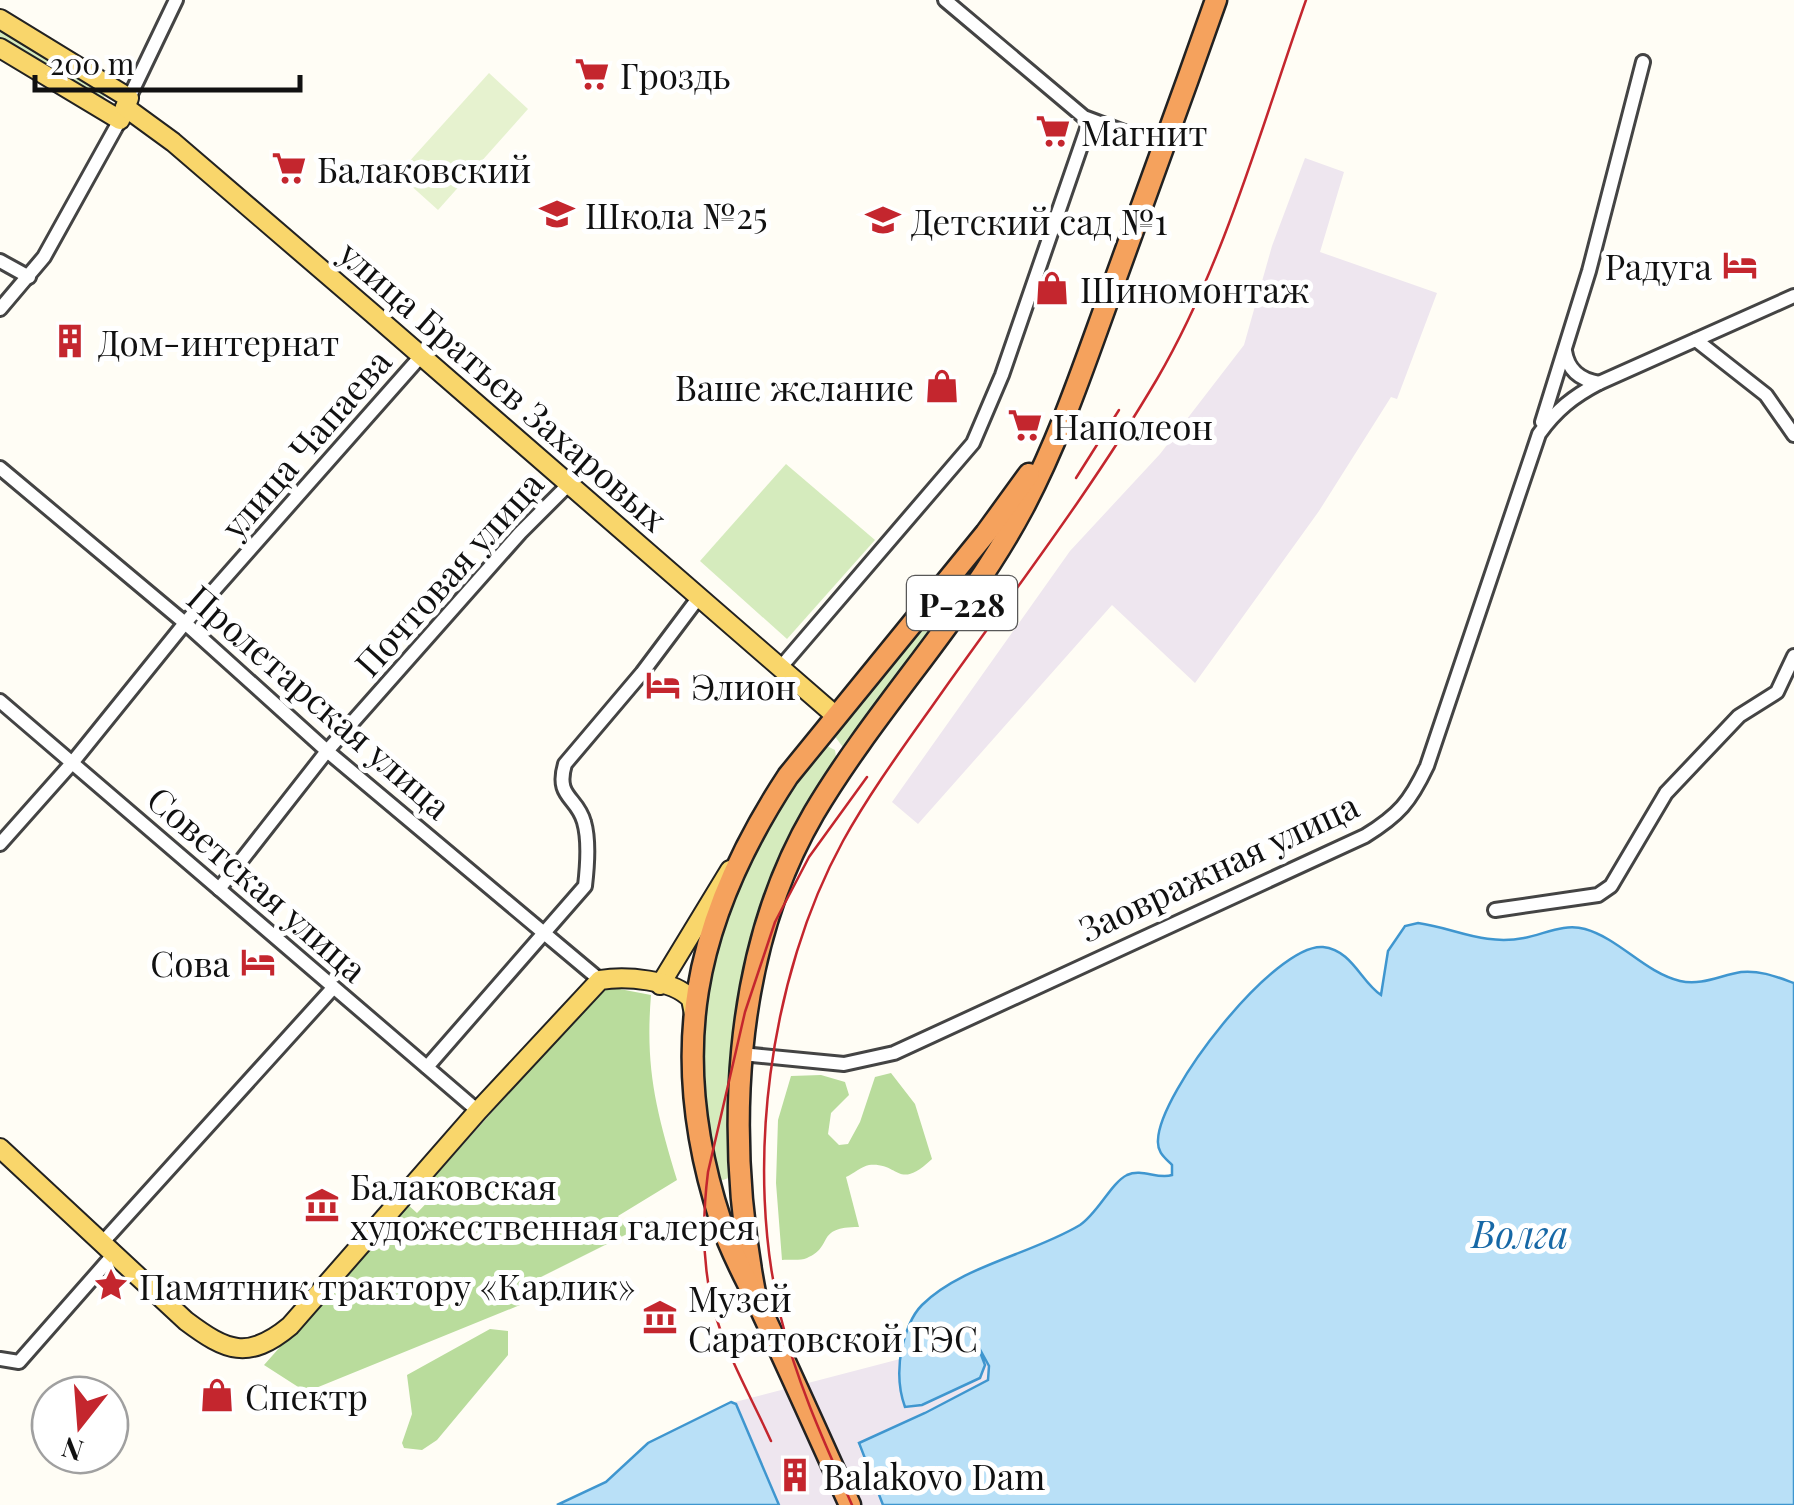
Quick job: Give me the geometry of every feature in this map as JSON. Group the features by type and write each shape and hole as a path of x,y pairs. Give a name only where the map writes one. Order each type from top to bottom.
{"highway":[{"name":"Р-228","path":"756,1298 744,1225 742,1054 752,976 766,924 796,847 843,769 1002,544 1045,465 1216,0"},
{"name":"Р-228","path":"850,1505 721,1222 691,1086 694,1014 712,927 740,857 766,810 836,716 986,533 1060,425"},
{"path":"816,742 824,740 837,745 844,758 843,769"},
{"path":"710,1177 726,1185 738,1179 742,1171"}],"main road":[{"name":"улица Братьев Захаровых","path":"0,19 173,142 836,716"},
{"name":"улица Братьев Захаровых","path":"0,48 125,108"},
{"path":"660,984 688,943 711,897 740,857"},
{"path":"0,1148 186,1320 227,1347 246,1349 260,1346 290,1326 478,1111 600,980 660,984 688,995 694,1014"}],"street":[{"path":"0,309 56,239 176,0"},
{"path":"945,0 1090,120 1164,147"},
{"path":"1538,434 1589,271 1643,62"},
{"path":"780,668 973,442 1002,375 1090,120"},
{"path":"0,261 29,277"},
{"name":"Заовражная улица","path":"742,1054 844,1064 894,1053 1391,820 1414,794 1427,766 1538,434 1562,406 1599,383 1794,296"},
{"path":"1696,340 1766,394 1794,435"},
{"path":"1565,348 1570,368 1578,376 1599,383"},
{"name":"улица Чапаева","path":"0,844 185,623 421,356"},
{"name":"Пролетарская улица","path":"0,468 185,623 328,752 600,980"},
{"name":"Почтовая улица","path":"219,888 328,752 532,520 569,484"},
{"path":"427,1068 586,882 584,821 563,790 565,764 642,673 699,597"},
{"path":"1494,910 1598,895 1612,886 1666,793 1740,716 1777,692 1794,656"},
{"name":"Советская улица","path":"0,701 478,1111"},
{"path":"0,1360 19,1362 108,1249 333,988"}],"shaded area":[{"path":"1305,158 1344,172 1320,252 1437,293 1397,399 1391,397 1319,511 1195,683 1112,605 918,824 892,802 1070,551 1160,454 1244,345 1272,246"},
{"path":"977,1345 989,1366 988,1380 858,1445 883,1505 779,1505 735,1402 900,1359 899,1376 985,1365"}],"green space":[{"path":"0,23 107,93 102,100 0,43"},
{"path":"489,73 528,109 438,210 398,174"},
{"path":"786,464 875,540 787,639 700,561"},
{"path":"984,545 991,552 845,750 831,731"},
{"path":"825,745 835,750 837,763 803,817 767,889 744,969 735,1050 734,1176 723,1180 718,1178 696,1081 711,942 779,800"},
{"path":"604,986 651,995 654,1089 677,1180 618,1216 629,1233 513,1291 520,1305 306,1392 264,1365 407,1204 417,1213 437,1192 429,1183"},
{"path":"891,1073 915,1104 932,1159 905,1175 869,1165 846,1177 859,1227 836,1230 807,1258 782,1260 776,1183 778,1120 791,1076 821,1075 845,1082 849,1095 831,1113 828,1134 839,1145 848,1144 860,1122 875,1077"},
{"path":"490,1329 508,1331 508,1355 437,1440 422,1450 404,1448 402,1443 412,1414 407,1375"}],"water":[{"name":"Волга","path":"1418,923 1496,940 1524,938 1562,928 1585,929 1680,981 1704,981 1748,972 1794,983 1794,1505 883,1505 859,1443 988,1380 989,1366 977,1344 985,1365 980,1378 922,1405 905,1407 900,1385 901,1355 909,1324 922,1305 956,1280 1080,1225 1127,1175 1172,1175 1172,1165 1160,1151 1158,1140 1177,1089 1223,1024 1277,969 1302,952 1333,949 1349,960 1381,995 1388,951 1405,926"},
{"path":"731,1402 736,1404 779,1505 557,1505 606,1482 648,1443"}],"railway":[{"path":"852,1505 795,1366 770,1260 765,1200 770,1074 797,952 818,894 867,801 1081,497 1133,419 1181,335 1222,242 1306,0"},
{"path":"1076,478 1119,410"},
{"path":"771,1441 728,1351 712,1302 705,1247 708,1172 745,1012 775,922 809,857 867,777"}],"place":[{"name":"Гроздь","path":"592,74"},
{"name":"Магнит","path":"1053,131"},
{"name":"Балаковский","path":"289,168"},
{"name":"Школа №25","path":"557,214"},
{"name":"Детский сад №1","path":"883,220"},
{"name":"Радуга","path":"1740,265"},
{"name":"Шиномонтаж","path":"1052,288"},
{"name":"Дом-интернат","path":"70,341"},
{"name":"Ваше желание","path":"942,386"},
{"name":"Наполеон","path":"1025,425"},
{"name":"Элион","path":"663,685"},
{"name":"Сова","path":"258,962"},
{"name":"Балаковская художественная галерея","path":"322,1205"},
{"name":"Памятник трактору «Карлик»","path":"111,1285"},
{"name":"Музей Саратовской ГЭС","path":"660,1317"},
{"name":"Спектр","path":"217,1395"},
{"name":"Balakovo Dam","path":"795,1475"}]}
